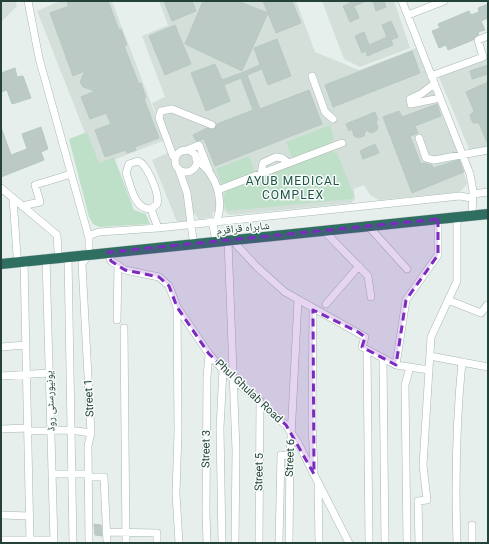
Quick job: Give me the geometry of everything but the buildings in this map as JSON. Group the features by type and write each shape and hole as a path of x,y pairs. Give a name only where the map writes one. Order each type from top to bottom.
{"highway":[{"name":"شاہراہ قراقرم","path":"1,264 20,258 58,251 108,252 325,232 456,217 488,207"},
{"name":"شاہراہ قراقرم","path":"1,257 46,258 68,256 89,251 215,236 472,212 488,214"}],"street":[{"path":"28,1 39,58 88,236 89,251"},
{"path":"402,1 472,181 472,212"},
{"path":"408,15 444,1"},
{"path":"431,76 486,56 478,40 488,36"},
{"path":"312,76 325,112 333,119"},
{"path":"434,84 424,93 410,99 411,104 440,98"},
{"path":"173,156 159,118 160,111 172,109 212,125"},
{"path":"419,138 426,158 434,160 488,150"},
{"path":"218,190 342,143"},
{"path":"193,239 187,193 179,170 176,167 176,158 177,155 184,151 199,145 218,190 220,204 217,221 213,226 215,236"},
{"path":"184,151 192,152 196,159 211,175"},
{"path":"261,174 263,163 276,156 289,163"},
{"path":"179,170 184,172 192,170 195,167 196,159"},
{"path":"133,162 142,163 146,166 158,197 157,204 151,209 145,209 138,205 126,173 129,164 133,162"},
{"path":"22,206 40,202 35,185 71,174"},
{"path":"457,196 465,193 472,181"},
{"path":"1,188 57,235 58,251"},
{"path":"88,236 99,232 158,228 457,196 472,196 488,192"},
{"path":"13,198 20,258 26,346 30,540"},
{"path":"151,209 158,228"},
{"path":"218,211 224,218 229,220"},
{"path":"419,543 418,501 427,500 423,465 431,337 456,281 456,217"},
{"path":"396,365 406,300 438,255 438,219"},
{"path":"84,223 99,232"},
{"path":"369,227 407,269"},
{"path":"325,232 359,266 370,281 371,298"},
{"path":"231,241 285,292 365,337 362,347 396,365 429,370"},
{"path":"231,241 236,450 235,543"},
{"name":"Street 1","path":"89,251 82,264 90,432 88,475 89,543"},
{"path":"108,252 111,261 118,265 117,320"},
{"path":"68,256 70,430 73,474 73,543"},
{"name":"یونیورسٹی روڈ","path":"46,258 54,542"},
{"name":"Phul Ghulab Road","path":"118,265 126,270 159,277 170,286 177,307 209,354 223,370 260,401 286,426 291,433 350,543"},
{"path":"326,304 359,266"},
{"name":"Street 6","path":"289,543 290,456 298,300"},
{"path":"448,300 481,313 487,305"},
{"path":"177,307 178,430 176,494 178,543"},
{"path":"313,309 312,423 314,474"},
{"path":"124,328 126,543"},
{"path":"1,347 26,346"},
{"path":"367,350 369,543"},
{"name":"Street 3","path":"207,543 207,377 209,354"},
{"path":"430,356 487,365"},
{"path":"383,359 385,543"},
{"path":"457,543 457,408 462,362"},
{"path":"407,543 405,385 410,367"},
{"path":"222,543 220,428 223,370"},
{"path":"1,376 49,373"},
{"name":"Street 5","path":"259,543 260,401"},
{"path":"1,429 51,431 70,430 90,432"},
{"path":"279,543 280,455 290,456"},
{"path":"52,474 73,474 104,477 107,543"},
{"path":"318,482 319,543"},
{"path":"1,516 29,516"},
{"path":"472,525 472,543"},
{"path":"107,532 157,533 157,543"},
{"path":"1,540 54,542"}],"highlighted area":[{"path":"438,219 438,255 406,300 396,365 362,347 365,337 358,332 313,310 314,474 286,425 209,354 177,307 169,286 159,277 125,270 111,261 108,252"}],"shaded area":[{"path":"1,1 15,1 17,6 1,22"},
{"path":"60,1 112,1 165,140 98,166 37,11"},
{"path":"159,1 296,1 315,52 359,70 416,48 460,158 467,184 460,192 379,200 370,195 364,185 354,189 355,199 351,203 232,215 227,214 224,210 213,212 212,218 198,219 194,213 191,213 188,214 186,221 177,222 152,160 170,152 152,103 165,97 142,36 168,25"},
{"path":"322,1 394,1 410,48 360,67 344,59"},
{"path":"488,59 488,155 472,156 439,77"}],"green space":[{"path":"330,125 334,137 331,143 292,158 286,142"},
{"path":"87,132 99,163 114,157 134,210 146,214 150,224 99,227 93,224 89,217 69,139"},
{"path":"332,151 337,153 354,195 352,199 228,211 226,209 224,196 226,191"},
{"path":"249,156 255,172 222,185 216,169"}],"district":[{"name":"AYUB MEDICAL COMPLEX","path":"293,188"}]}
